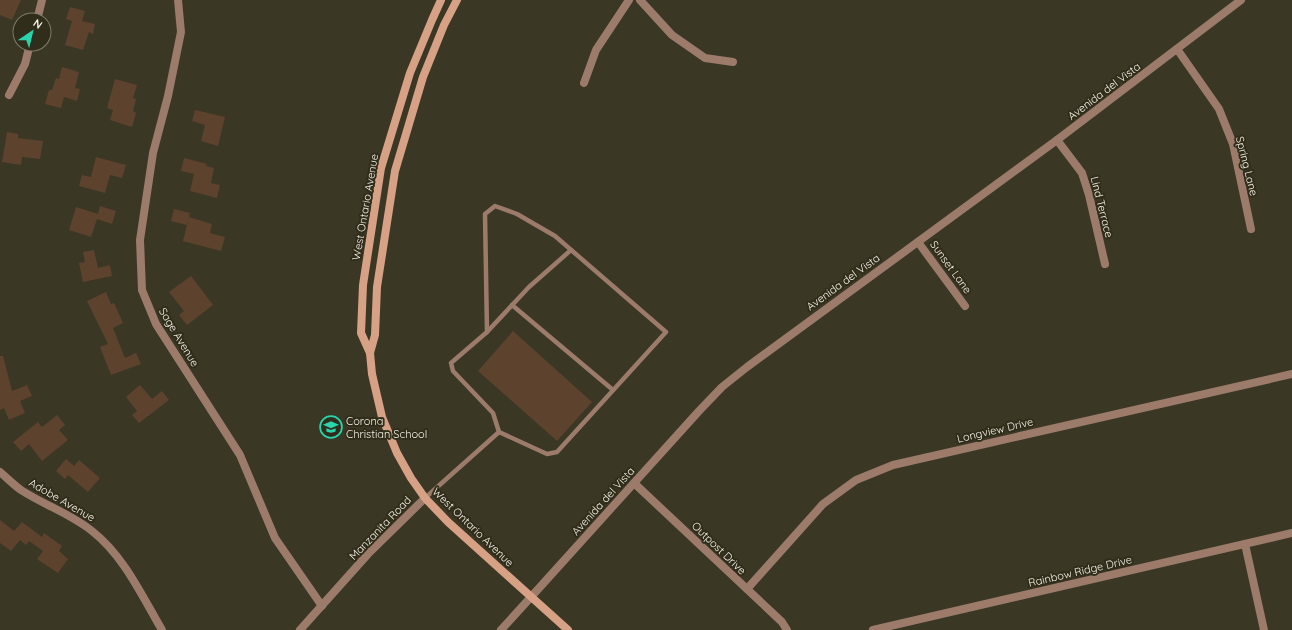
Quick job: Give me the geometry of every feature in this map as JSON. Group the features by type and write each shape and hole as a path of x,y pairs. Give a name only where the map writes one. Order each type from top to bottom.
{"main road":[{"name":"West Ontario Avenue","path":"441,0 410,72 382,168 363,286 361,333 370,353 372,374 382,417 397,453 411,478 425,498 448,522 568,630"},
{"name":"West Ontario Avenue","path":"370,353 375,335 377,287 395,171 423,77 444,25 457,0"}],"street":[{"path":"39,12 42,0"},
{"name":"Sage Avenue","path":"178,0 181,32 168,96 153,152 140,240 142,290 156,324 240,455 275,538 322,606"},
{"path":"584,83 596,50 630,0"},
{"path":"640,0 672,35 705,58 733,62"},
{"name":"Avenida del Vista","path":"501,630 722,387 820,312 1057,140 1241,0"},
{"name":"Spring Lane","path":"1177,50 1219,109 1232,144 1251,229"},
{"path":"9,95 25,64 28,52"},
{"name":"Lind Terrace","path":"1057,140 1082,173 1105,264"},
{"name":"Sunset Lane","path":"918,242 965,306"},
{"name":"Longview Drive","path":"747,589 823,504 856,480 893,465 1292,374"},
{"name":"Adobe Avenue","path":"0,472 21,490 92,531 108,546 123,563 162,630"},
{"name":"Outpost Drive","path":"634,483 782,622 786,630"},
{"name":"Manzanita Road","path":"300,630 368,554 425,498"},
{"name":"Rainbow Ridge Drive","path":"873,630 1292,533"},
{"path":"1245,544 1264,630"}],"lane":[{"path":"487,332 485,214 495,206 517,214 555,236 666,332 557,452 547,454 499,432 493,413 453,371 451,363 487,332 529,287 571,250"},
{"path":"512,305 614,390"},
{"name":"Manzanita Road","path":"425,498 499,432"}],"building":[{"path":"0,0 21,0 16,12 12,12 12,20 0,15"},
{"path":"70,7 85,11 82,21 95,24 93,34 89,32 83,50 65,45 72,21 66,19"},
{"path":"62,67 79,72 75,88 80,89 77,101 64,97 61,108 45,104 49,90 52,90 56,78 59,79"},
{"path":"115,79 137,85 133,98 136,99 133,111 136,113 132,127 110,120 113,110 107,108"},
{"path":"195,110 225,117 218,146 201,141 205,125 192,121"},
{"path":"7,132 18,134 18,138 43,141 40,159 22,157 21,165 2,162"},
{"path":"96,157 126,165 122,178 110,175 105,193 79,186 82,175 91,177"},
{"path":"184,158 207,164 206,166 214,168 211,183 220,185 217,198 190,191 194,174 181,171"},
{"path":"100,206 116,211 112,224 97,219 91,237 69,230 76,207 98,214"},
{"path":"174,209 190,213 187,225 171,221"},
{"path":"189,217 212,224 210,233 225,237 221,251 183,241"},
{"path":"94,250 98,268 110,265 112,276 83,282 79,263 85,262 83,252"},
{"path":"191,276 213,305 187,325 179,315 184,311 169,292"},
{"path":"106,292 111,304 114,303 123,323 113,328 125,358 136,353 141,364 111,375 100,347 108,344 87,301"},
{"path":"513,331 592,402 557,441 478,371"},
{"path":"0,356 3,356 12,391 27,385 32,396 20,401 25,413 9,420 4,408 0,410"},
{"path":"140,385 152,399 162,391 169,400 139,423 132,415 137,411 126,397"},
{"path":"57,415 65,425 59,430 68,440 42,461 29,444 21,451 13,442 38,422 42,427"},
{"path":"66,459 74,466 79,460 100,478 88,492 68,475 65,479 56,471"},
{"path":"0,520 14,531 22,522 42,537 44,533 62,546 59,551 68,559 58,573 37,559 43,551 29,541 26,545 20,540 11,551 0,543"}],"place":[{"name":"Corona Christian School","path":"331,427"}]}
